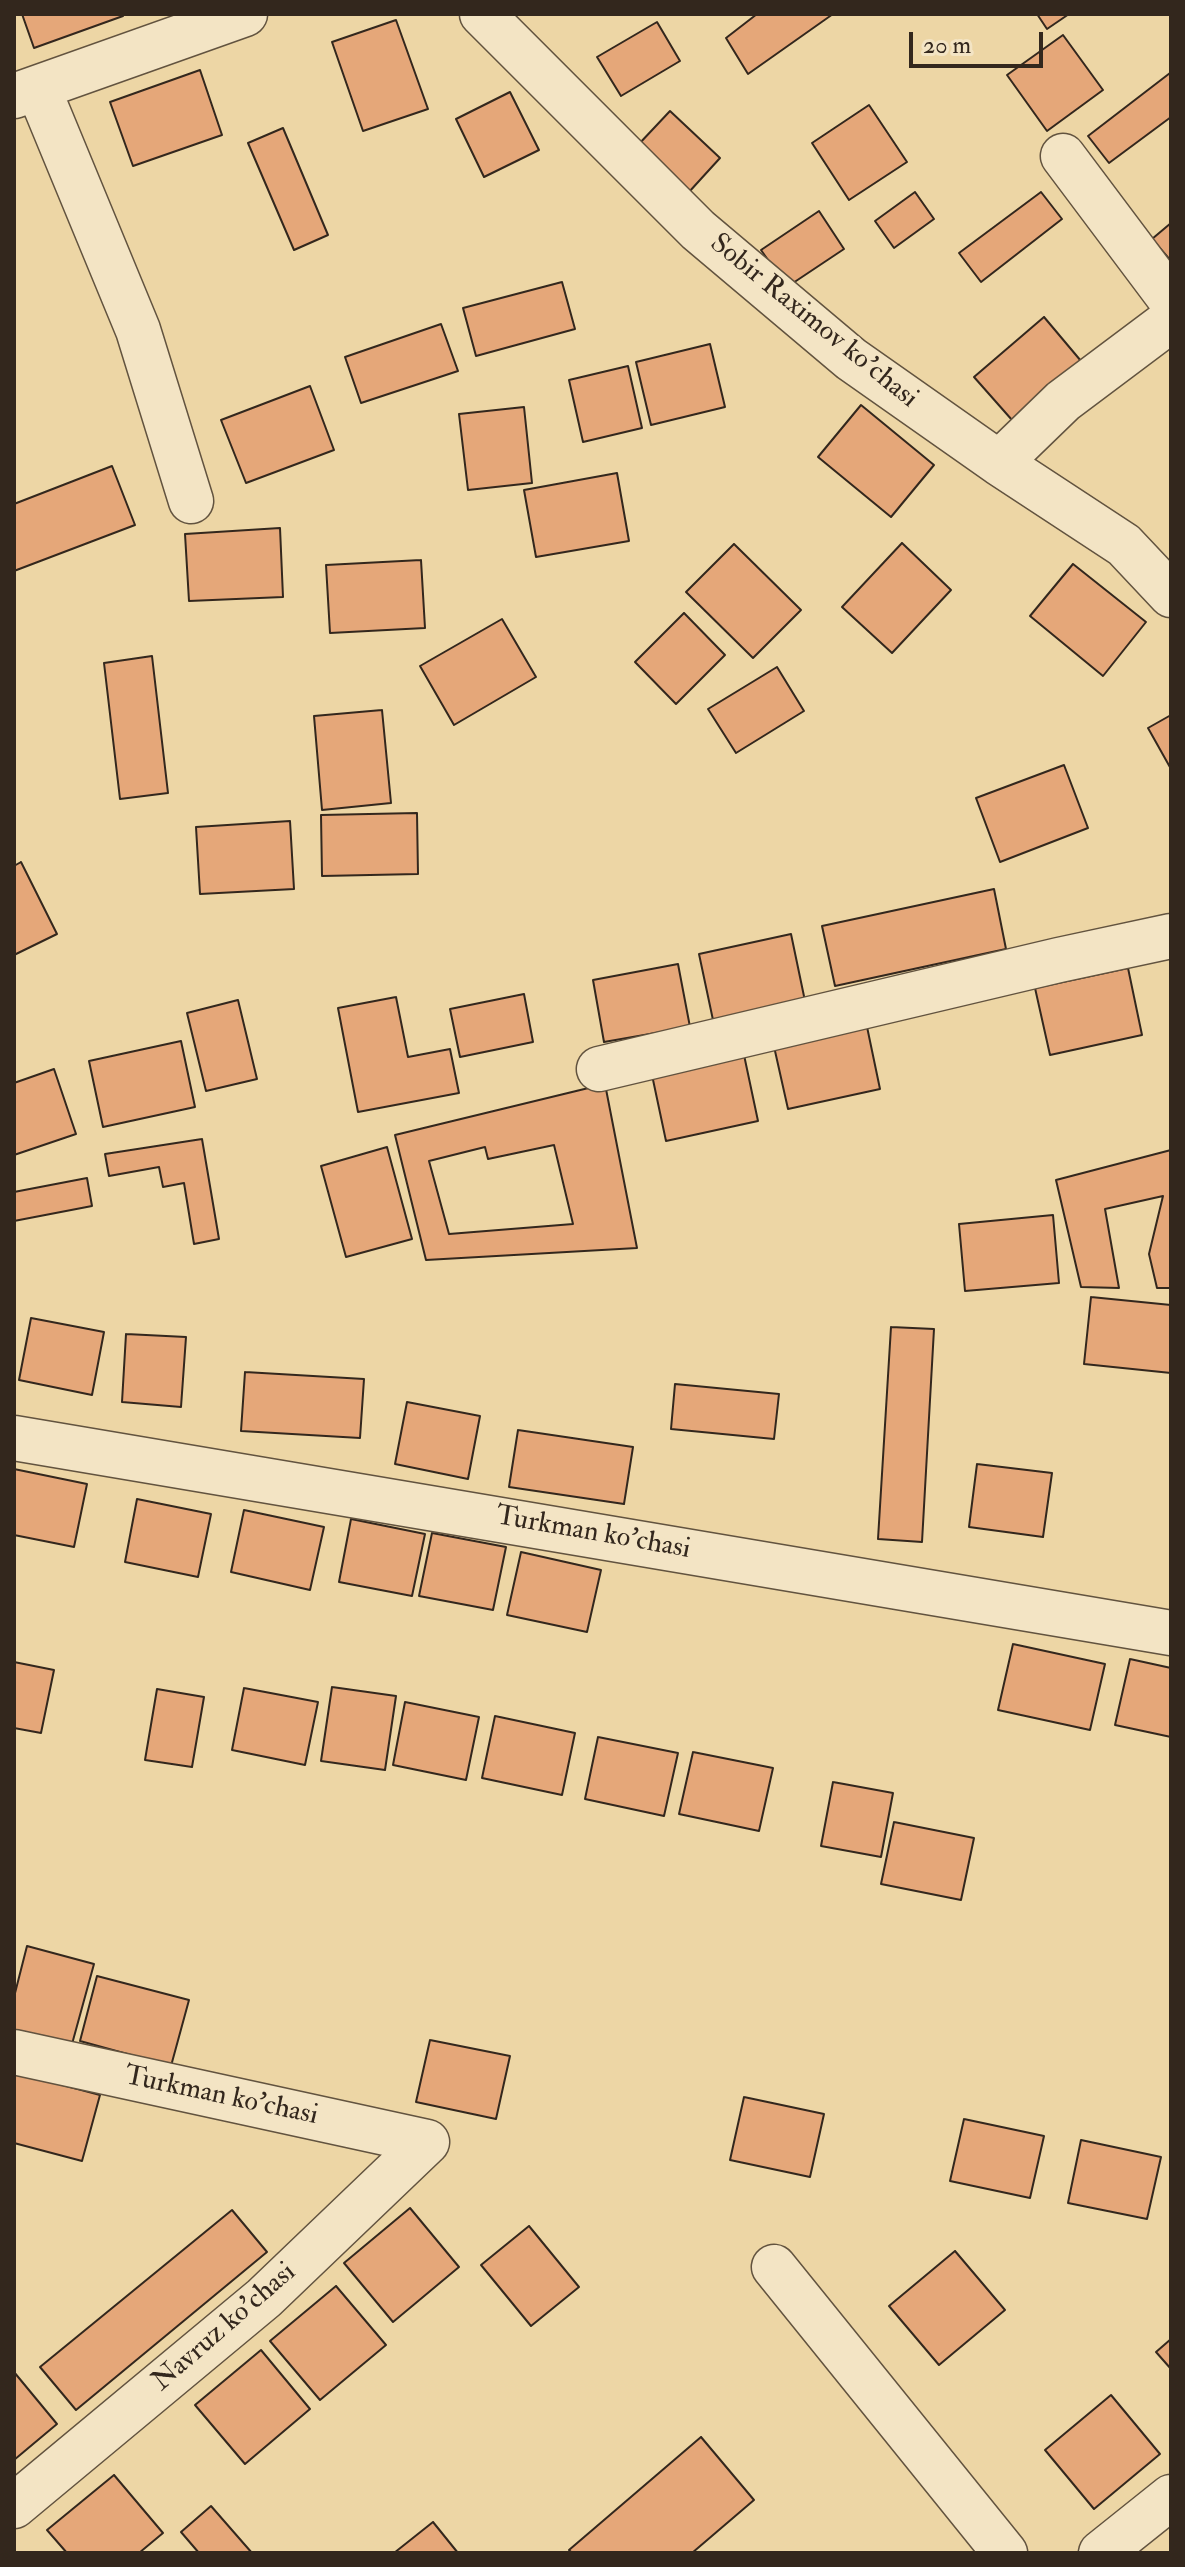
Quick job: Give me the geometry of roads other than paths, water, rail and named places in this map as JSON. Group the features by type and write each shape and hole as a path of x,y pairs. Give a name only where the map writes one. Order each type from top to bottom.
{"street":[{"path":"191,501 138,330 26,92 245,14"},
{"name":"Sobir Raximov ko'chasi","path":"482,14 698,230 851,359 999,463 1124,545 1171,595"},
{"path":"1063,156 1171,300"},
{"path":"999,463 1063,401 1171,320"},
{"path":"599,1069 1171,936"},
{"name":"Turkman ko'chasi","path":"14,1438 1171,1633"},
{"name":"Turkman ko'chasi","path":"14,2052 427,2142"},
{"name":"Navruz ko'chasi","path":"14,2506 264,2298 427,2142"},
{"path":"774,2267 1005,2553"},
{"path":"1101,2553 1171,2497"}]}
